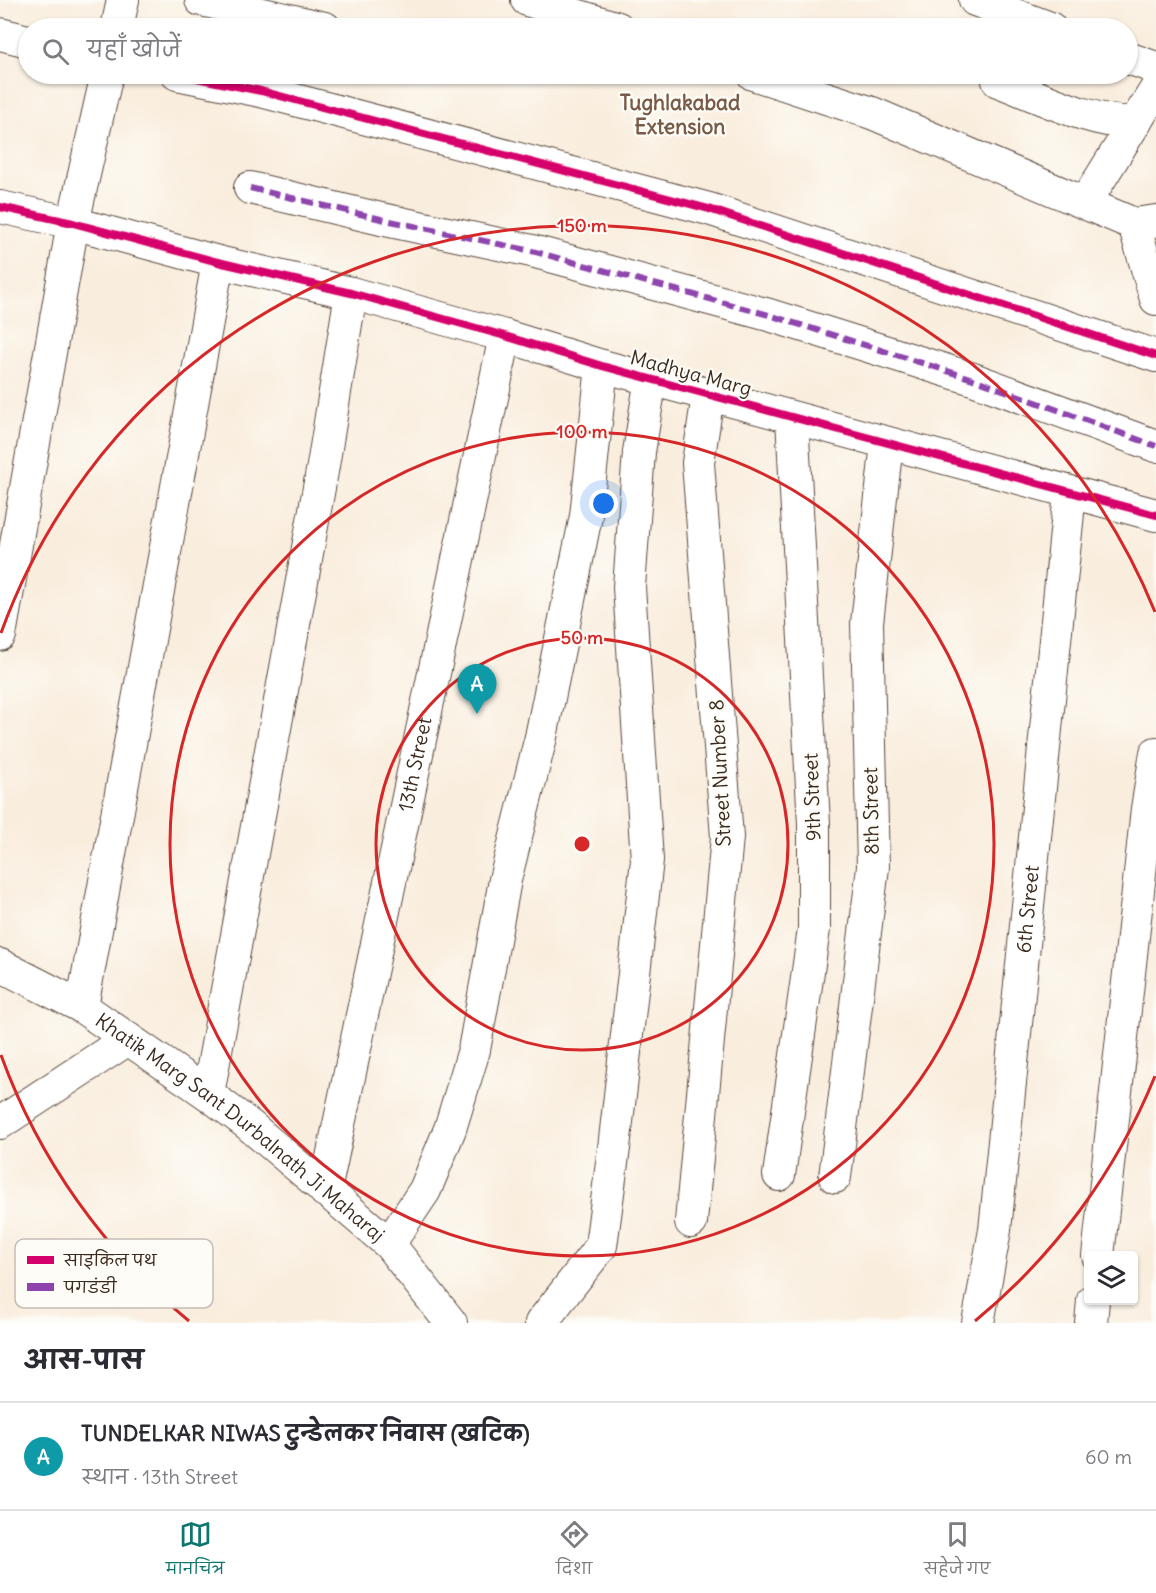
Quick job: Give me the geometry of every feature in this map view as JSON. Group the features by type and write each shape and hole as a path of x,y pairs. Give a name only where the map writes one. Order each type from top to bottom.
{"street":[{"path":"119,18 123,0"},
{"path":"201,0 281,18"},
{"path":"527,0 586,18"},
{"path":"975,0 1023,18"},
{"path":"0,34 18,38"},
{"path":"1138,62 1156,68"},
{"path":"0,635 73,223 105,84"},
{"path":"226,84 261,91 709,209 1156,356"},
{"path":"784,84 872,113 1085,203 1145,223 1156,299"},
{"path":"1006,84 1103,120 1136,122"},
{"path":"1085,203 1156,89"},
{"path":"250,188 532,251 769,315 973,379 1156,446"},
{"name":"Madhya Marg","path":"0,207 73,223 218,262 351,293 602,366 1156,515"},
{"path":"82,1007 218,262"},
{"path":"208,1094 323,466 351,293"},
{"name":"13th Street","path":"325,1191 505,336"},
{"path":"389,1244 424,1190 450,1129 474,1050 505,880 541,737 586,516 602,366"},
{"path":"541,1323 601,1246 616,1137 647,860 629,587 639,452 651,378"},
{"name":"Street Number 8","path":"691,1222 727,837 698,463 708,395"},
{"name":"9th Street","path":"779,1175 814,929 814,824 792,417"},
{"name":"8th Street","path":"835,1177 873,867 867,623 887,443"},
{"name":"6th Street","path":"978,1323 995,1230 1070,493"},
{"path":"1099,1251 1147,809 1156,753"},
{"name":"Khatik Marg Sant Durbalnath Ji Maharaj","path":"0,965 82,1007 249,1125 389,1244 451,1323"},
{"path":"0,1123 128,1039"},
{"path":"1090,1323 1092,1305"}],"marked path":[{"path":"250,188 532,251 769,315 973,379 1156,446"}],"cycle path":[{"path":"226,84 261,91 709,209 1156,356"},
{"path":"0,207 73,223 218,262 351,293 602,366 1156,515"}],"place":[{"name":"TUNDELKAR NIWAS टुन्डेलकर निवास (खटिक)","path":"477,714"}],"district":[{"name":"Tughlakabad Extension","path":"680,115"}]}
